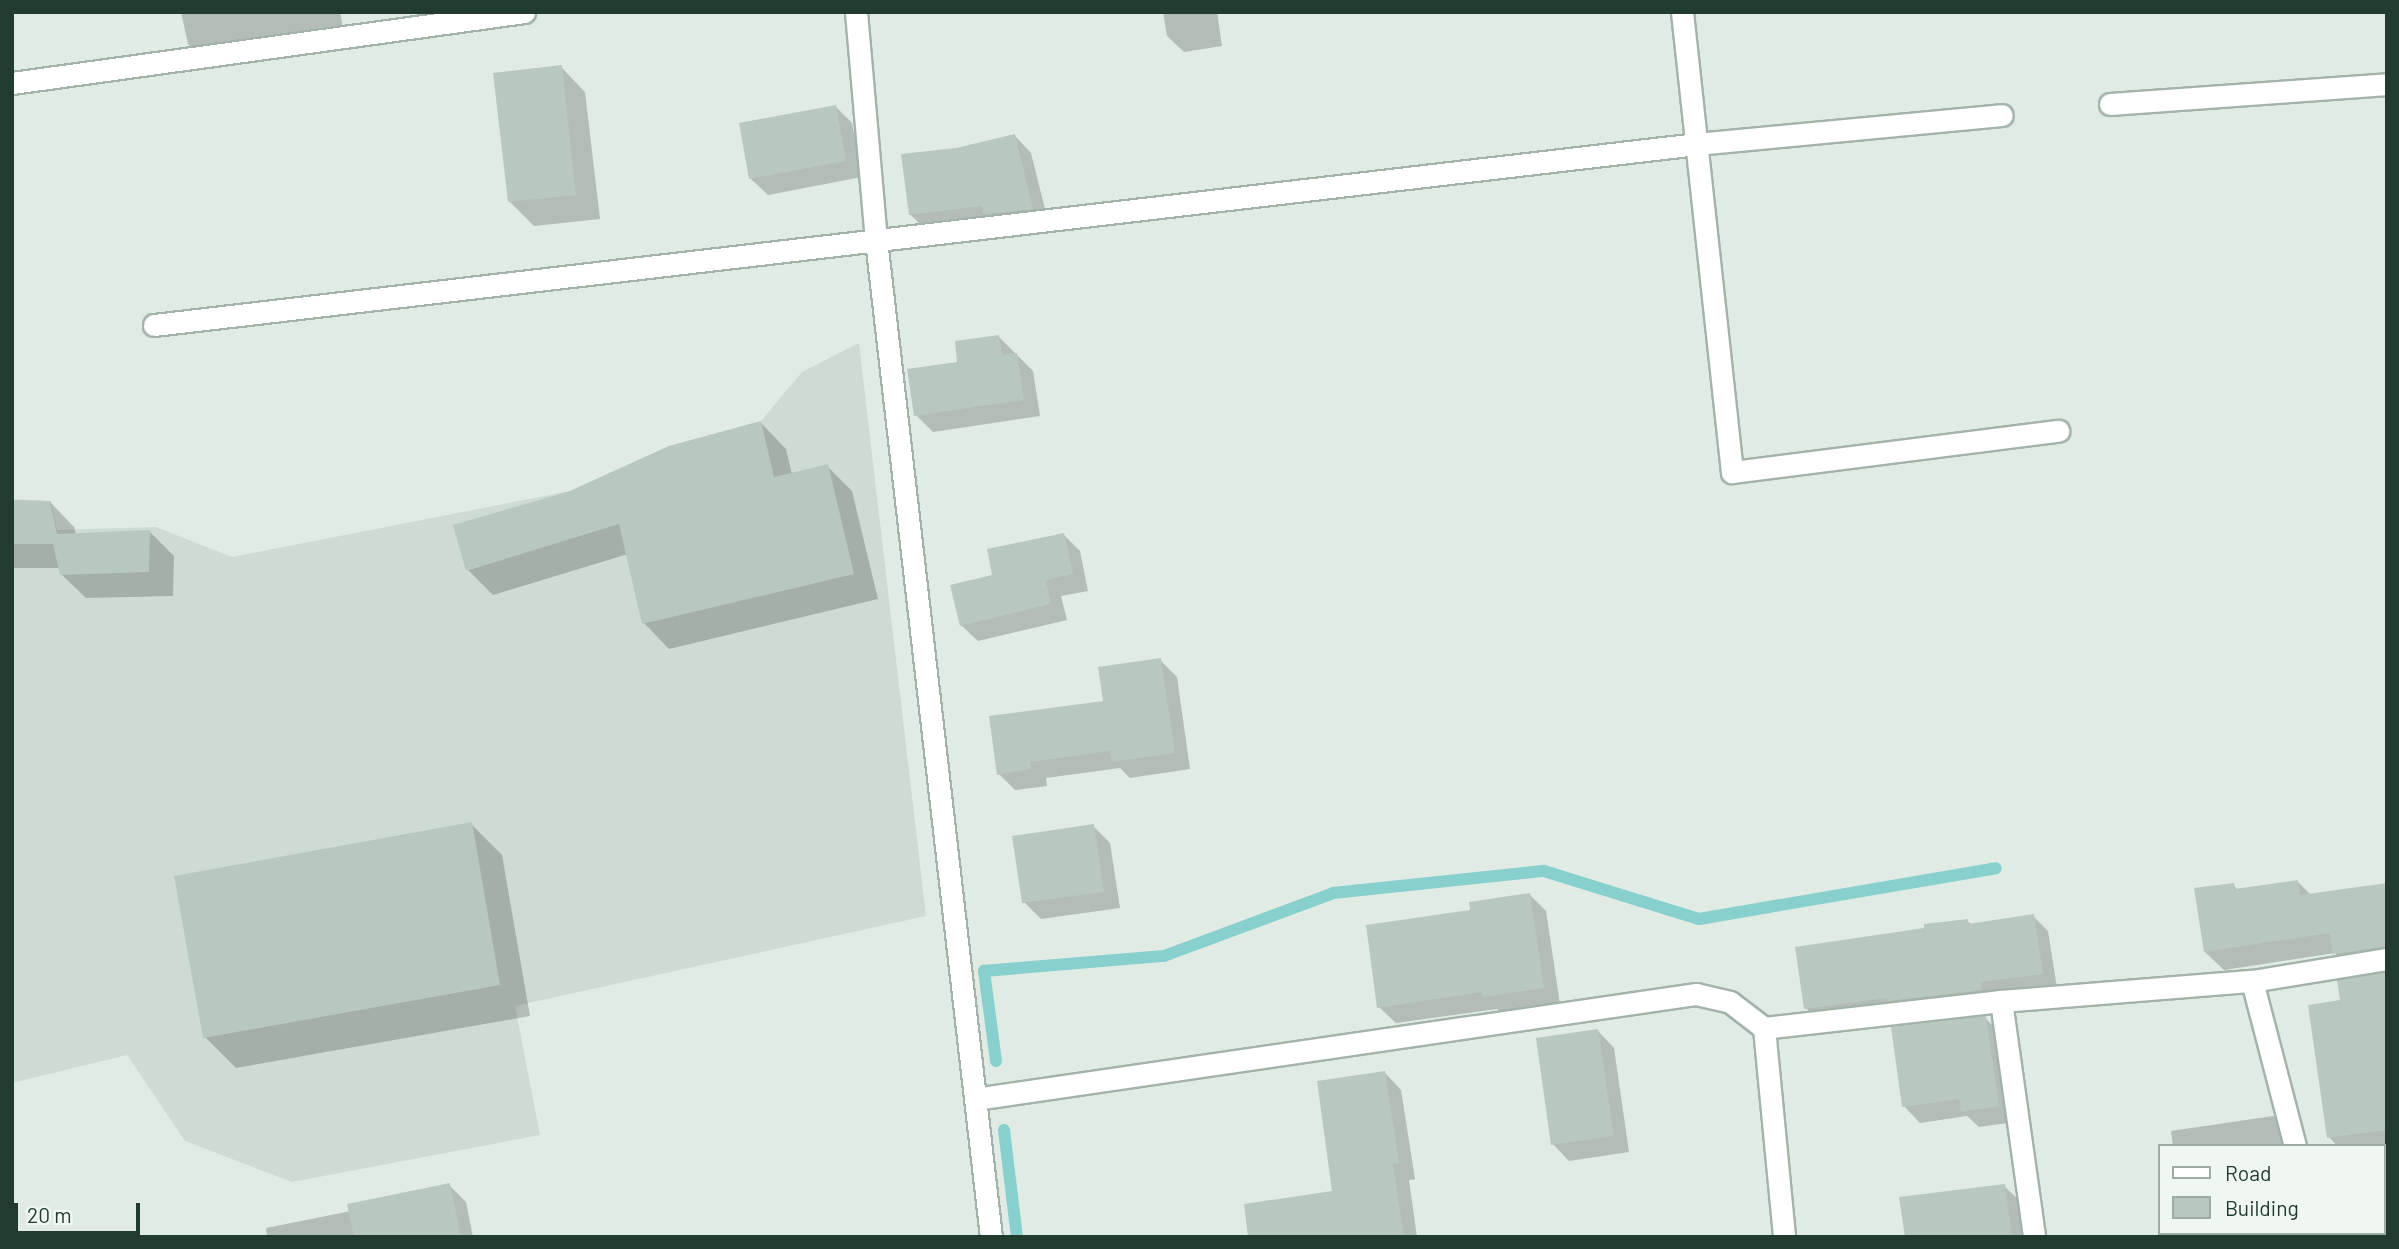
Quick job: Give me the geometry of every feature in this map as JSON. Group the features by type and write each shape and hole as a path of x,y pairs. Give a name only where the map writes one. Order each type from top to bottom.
{"street":[{"path":"21,82 524,12"},
{"path":"856,12 876,240 992,1237"},
{"path":"1682,12 1732,472 2057,431"},
{"path":"2110,104 2387,84"},
{"path":"153,326 1696,144 2002,115"},
{"path":"975,1100 1696,994 1730,1002 1764,1028 2001,1000 2252,981 2387,959"},
{"path":"2252,981 2294,1144"},
{"path":"2001,1000 2034,1237"},
{"path":"1764,1028 1784,1237"}],"shaded area":[{"path":"859,343 926,916 515,1006 540,1135 292,1182 185,1141 127,1055 12,1083 12,499 51,501 57,530 156,527 232,557 570,491 669,446 761,421 802,372"}],"building":[{"path":"562,65 576,195 508,202 493,73"},
{"path":"836,105 846,161 749,179 739,123"},
{"path":"1015,134 1033,209 983,214 982,206 909,215 901,154 956,148"},
{"path":"999,335 1002,355 1017,353 1024,400 914,416 907,369 957,362 955,341"},
{"path":"761,421 774,477 828,464 854,574 642,624 619,524 466,571 453,525 570,491 669,446"},
{"path":"12,500 50,501 57,534 150,530 149,572 60,575 53,544 12,544"},
{"path":"1064,533 1073,574 1046,580 1051,604 960,626 950,585 992,575 987,549"},
{"path":"1161,658 1175,753 1112,762 1110,751 1030,762 1031,769 997,775 989,716 1103,701 1098,667"},
{"path":"472,822 500,985 203,1038 174,876"},
{"path":"1094,824 1104,892 1022,903 1012,836"},
{"path":"2298,880 2300,895 2387,883 2387,946 2333,954 2330,933 2204,952 2194,888 2234,883 2235,889"},
{"path":"1530,893 1544,988 1483,997 1482,992 1377,1008 1366,925 1470,910 1469,902"},
{"path":"2034,914 2043,974 1981,982 1982,990 1888,1001 1887,998 1804,1009 1795,947 1924,928 1924,924 1968,919 1968,924"},
{"path":"2387,972 2387,1130 2327,1138 2308,1005 2340,1000 2337,980"},
{"path":"1986,1016 1999,1106 1961,1112 1959,1099 1902,1107 1891,1027"},
{"path":"1598,1029 1614,1136 1551,1145 1536,1038"},
{"path":"1385,1071 1399,1163 1393,1164 1404,1237 1248,1237 1244,1204 1332,1191 1317,1081"},
{"path":"450,1183 461,1237 354,1237 347,1204"},
{"path":"2005,1184 2012,1237 1905,1237 1899,1197"}],"waterway":[{"path":"996,1061 984,971 1164,956 1333,893 1544,871 1699,919 1996,868"},
{"path":"1004,1130 1017,1237"}]}
